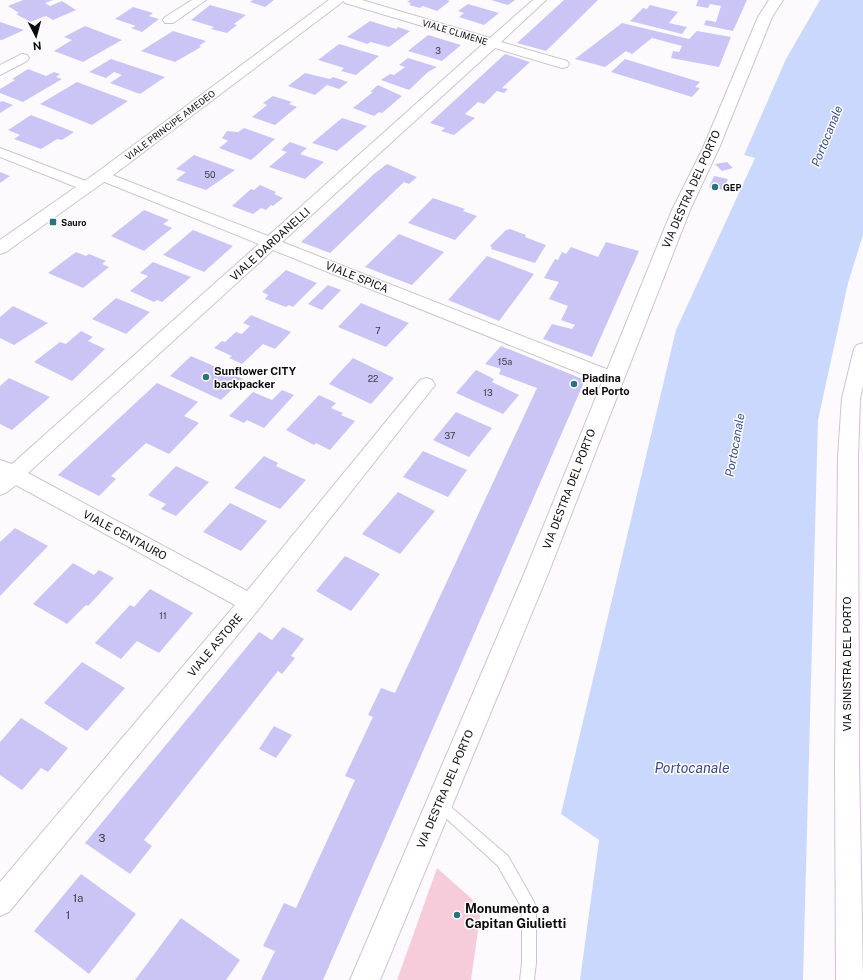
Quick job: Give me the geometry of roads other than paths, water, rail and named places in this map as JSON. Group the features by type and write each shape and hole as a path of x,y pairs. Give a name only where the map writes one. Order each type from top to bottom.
{"street":[{"path":"169,20 200,0"},
{"name":"VIALE PRINCIPE AMEDEO","path":"0,248 102,176 338,0"},
{"name":"VIALE CLIMENE","path":"349,0 562,64"},
{"name":"VIALE DARDANELLI","path":"5,476 272,242 540,0"},
{"name":"VIA DESTRA DEL PORTO","path":"365,980 536,574 681,210 711,148 765,17 776,0"},
{"path":"0,71 22,58"},
{"path":"0,152 86,186"},
{"name":"VIALE SPICA","path":"102,176 272,242 613,379"},
{"name":"VIA SINISTRA DEL PORTO","path":"850,980 855,764 855,459 851,398 863,349"},
{"name":"VIALE ASTORE","path":"0,903 250,603 426,385"},
{"name":"VIALE CENTAURO","path":"5,476 250,603"}],"lane":[{"path":"439,804 503,862 529,907 529,963 527,980"}],"water":[{"name":"Portocanale","path":"820,0 863,0 863,235 848,283 818,420 803,980 580,980 599,840 561,814 676,330 755,158 744,155 786,59"}],"place":[{"name":"GEP","path":"715,187"},
{"name":"Sauro","path":"53,222"},
{"name":"Sunflower CITY backpacker","path":"206,377"},
{"name":"Piadina del Porto","path":"574,384"},
{"name":"Monumento a Capitan Giulietti","path":"457,915"}]}
